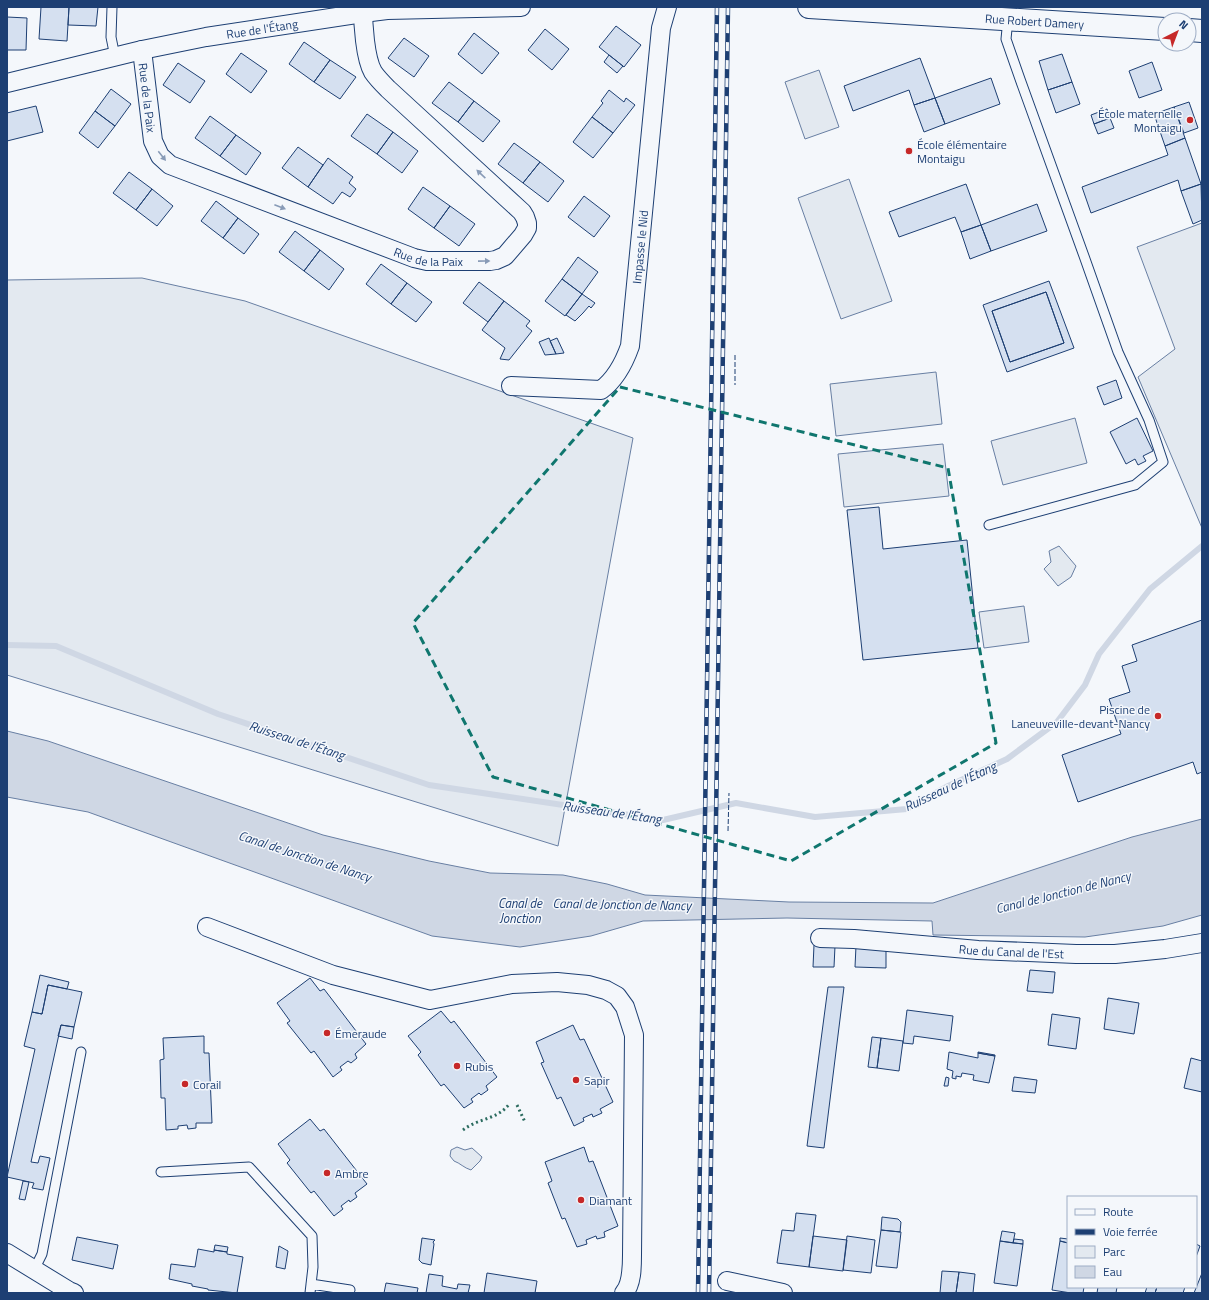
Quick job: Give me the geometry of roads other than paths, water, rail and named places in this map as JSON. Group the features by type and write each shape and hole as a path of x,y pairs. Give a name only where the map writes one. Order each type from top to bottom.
{"street":[{"name":"Rue de l'Étang","path":"7,83 142,50 206,37 363,10 521,7"},
{"name":"Impasse le Nid","path":"512,386 601,390 610,384 626,357 630,346 661,28 667,7"},
{"name":"Rue Robert Damery","path":"809,7 948,11 1008,19 1157,28"},
{"name":"Rue de la Paix","path":"142,50 154,142 160,156 170,165 414,258 428,261 490,261 505,256 527,228 525,217 522,212 388,89 373,73 369,61 364,31 363,10"},
{"path":"207,926 332,975 430,1000 512,984 557,982 588,985 606,990 617,996 625,1007 634,1035 632,1271 628,1289 624,1293"},
{"name":"Rue du Canal de l'Est","path":"820,938 854,939 978,950 1076,954 1115,954 1165,949 1202,943"},
{"path":"7,1253 68,1291 74,1293"},
{"path":"727,1281 783,1293"}],"lane":[{"path":"112,7 110,37 115,57"},
{"path":"989,525 1135,485 1162,462 1149,420 1118,352 1006,39 1008,19"},
{"path":"34,1270 42,1254 81,1052"},
{"path":"161,1172 249,1167 312,1236 313,1267 311,1289 350,1290"}],"water":[{"name":"Canal de Jonction","path":"7,731 48,741 323,835 429,861 490,873 563,875 607,884 645,895 789,902 933,903 1132,837 1202,819 1202,915 1163,926 1085,937 933,935 932,921 787,918 643,921 591,936 520,947 432,936 88,812 7,797"}],"waterway":[{"name":"Ruisseau de l'Étang","path":"7,645 56,646 218,714 429,785 663,820 736,803 815,817 907,809 946,787 1007,759 1057,722 1085,685 1099,654 1150,589 1202,546"}],"railway":[{"path":"698,1293 717,7"},
{"path":"709,1293 728,7"}],"place":[{"name":"École maternelle Montaigu","path":"1190,120"},
{"name":"École élémentaire Montaigu","path":"909,151"},
{"name":"Piscine de Laneuveville-devant-Nancy","path":"1158,716"},
{"name":"Émeraude","path":"327,1033"},
{"name":"Rubis","path":"457,1066"},
{"name":"Sapir","path":"576,1080"},
{"name":"Corail","path":"185,1084"},
{"name":"Ambre","path":"327,1173"},
{"name":"Diamant","path":"581,1200"}],"water label":[{"name":"Canal de Jonction de Nancy","path":"305,856"},
{"name":"Canal de Jonction de Nancy","path":"1063,892"},
{"name":"Canal de Jonction de Nancy","path":"622,904"}]}
